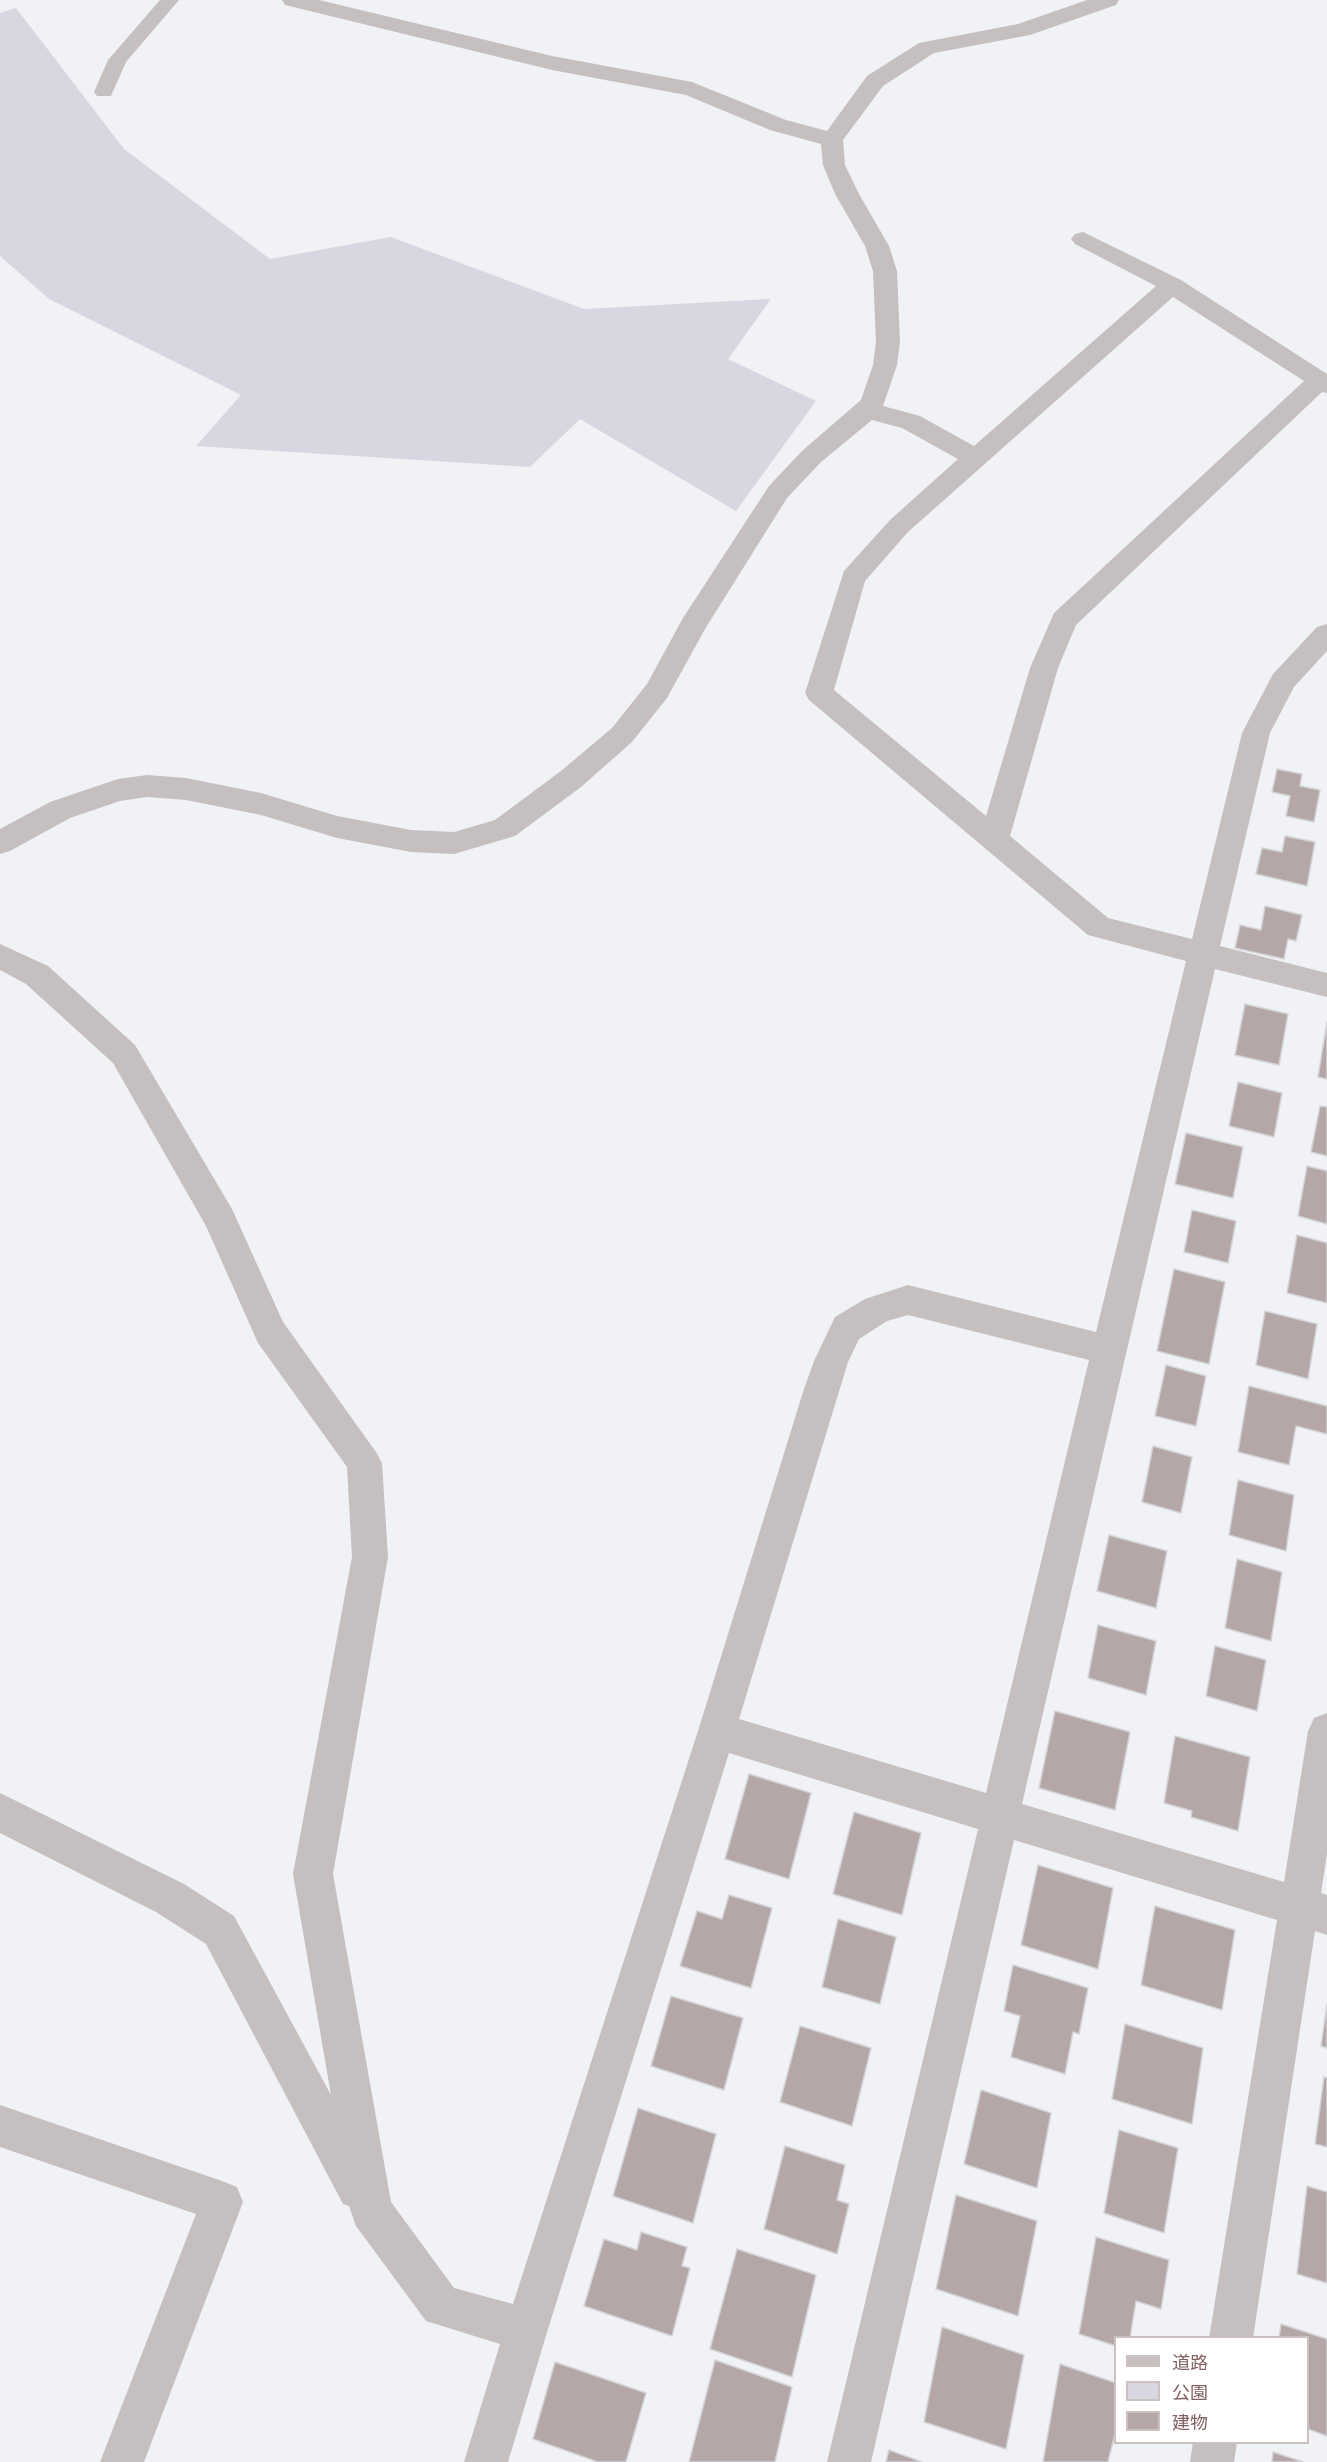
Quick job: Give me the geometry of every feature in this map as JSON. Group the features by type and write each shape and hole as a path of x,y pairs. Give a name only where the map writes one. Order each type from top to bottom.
{"street":[{"path":"293,0 540,61 692,89 778,125 832,140"},
{"path":"0,843 60,810 118,790 147,786 186,789 261,804 337,827 411,841 454,843 505,828 571,779 622,735 657,691 693,625 778,492 812,456 867,410 874,400 885,365 888,342 885,271 877,246 847,194 834,165 832,140 875,81 927,48 1022,30 1108,0"},
{"path":"994,840 1044,668 1064,620 1324,382 1172,285 1083,239"},
{"path":"1172,285 899,526 853,578 819,693 1099,927 1327,985"},
{"path":"867,410 911,423 976,458"},
{"path":"849,2462 1108,1350 1256,733 1282,681 1327,634"},
{"path":"0,956 37,975 124,1054 220,1219 270,1332 364,1463 370,1557 313,1874 371,2211"},
{"path":"486,2462 526,2329 717,1731 820,1392 831,1361 847,1328 877,1309 908,1300 1108,1350"},
{"path":"717,1731 1313,1911"},
{"path":"1231,2336 1313,1911 1327,1731"},
{"path":"0,1812 170,1898 220,1930 371,2211 441,2306 526,2329"},
{"path":"0,2127 222,2202 122,2462"},
{"path":"1212,2462 1215,2444"}],"lane":[{"path":"104,92 117,60 170,0"}],"green space":[{"path":"16,8 124,149 270,259 391,237 584,309 771,299 728,359 816,401 736,511 580,419 530,467 196,446 241,395 49,299 0,256 0,13"}],"building":[{"path":"1277,769 1302,774 1300,786 1320,790 1314,822 1286,816 1290,796 1272,792"},
{"path":"1285,836 1315,842 1307,886 1256,874 1262,848 1282,852"},
{"path":"1265,906 1302,915 1296,941 1288,939 1284,959 1235,948 1240,925 1261,930"},
{"path":"1245,1004 1288,1014 1279,1065 1235,1055"},
{"path":"1327,1022 1327,1079 1318,1077"},
{"path":"1238,1082 1282,1093 1274,1137 1229,1126"},
{"path":"1320,1106 1327,1107 1327,1156 1311,1152"},
{"path":"1186,1133 1243,1147 1233,1198 1175,1184"},
{"path":"1307,1166 1327,1171 1327,1224 1298,1216"},
{"path":"1192,1210 1236,1221 1228,1263 1184,1252"},
{"path":"1297,1235 1327,1243 1327,1303 1287,1293"},
{"path":"1174,1269 1225,1282 1209,1364 1157,1351"},
{"path":"1265,1311 1317,1324 1308,1379 1256,1365"},
{"path":"1166,1365 1206,1376 1196,1426 1155,1416"},
{"path":"1249,1386 1327,1406 1327,1434 1296,1426 1289,1465 1238,1452"},
{"path":"1153,1446 1192,1457 1181,1513 1142,1502"},
{"path":"1238,1480 1294,1495 1286,1551 1229,1535"},
{"path":"1109,1535 1167,1551 1156,1608 1097,1591"},
{"path":"1237,1559 1282,1572 1271,1641 1225,1628"},
{"path":"1098,1625 1156,1641 1146,1695 1088,1678"},
{"path":"1215,1646 1266,1660 1257,1711 1206,1696"},
{"path":"1055,1711 1130,1732 1115,1810 1039,1788"},
{"path":"1175,1736 1250,1757 1238,1831 1191,1817 1192,1811 1164,1803"},
{"path":"749,1774 811,1793 789,1879 725,1859"},
{"path":"854,1812 921,1833 902,1915 833,1894"},
{"path":"1038,1865 1113,1888 1098,1969 1021,1945"},
{"path":"729,1895 772,1908 751,1988 680,1966 697,1911 722,1919"},
{"path":"1155,1906 1235,1930 1222,2010 1141,1985"},
{"path":"838,1919 896,1937 880,2004 822,1987"},
{"path":"1013,1965 1088,1988 1079,2034 1073,2032 1065,2074 1011,2057 1020,2016 1004,2011"},
{"path":"671,1996 743,2018 724,2090 651,2066"},
{"path":"1327,2004 1327,2048 1321,2046"},
{"path":"1125,2024 1203,2048 1192,2124 1112,2099"},
{"path":"800,2026 871,2048 852,2126 780,2102"},
{"path":"1324,2077 1327,2078 1327,2147 1315,2144"},
{"path":"981,2090 1051,2113 1037,2188 964,2164"},
{"path":"638,2108 716,2134 693,2223 613,2196"},
{"path":"1119,2130 1178,2148 1164,2233 1104,2213"},
{"path":"785,2146 845,2165 837,2200 849,2204 837,2254 764,2229"},
{"path":"1307,2186 1327,2192 1327,2283 1297,2274"},
{"path":"956,2195 1037,2221 1018,2316 936,2289"},
{"path":"641,2232 687,2247 682,2266 690,2268 672,2336 584,2306 604,2239 637,2250"},
{"path":"1096,2237 1169,2260 1161,2309 1136,2301 1130,2336 1114,2336 1114,2345 1079,2334"},
{"path":"737,2249 816,2275 792,2377 710,2349"},
{"path":"1281,2324 1327,2339 1327,2436 1309,2429 1309,2336 1279,2336"},
{"path":"942,2327 1024,2355 1006,2449 924,2422"},
{"path":"715,2360 792,2387 775,2462 689,2462"},
{"path":"555,2362 646,2393 626,2462 598,2462 533,2439"},
{"path":"1060,2364 1114,2382 1114,2438 1108,2462 1043,2462"},
{"path":"889,2450 922,2462 886,2462"},
{"path":"1273,2452 1303,2462 1272,2462"}]}
